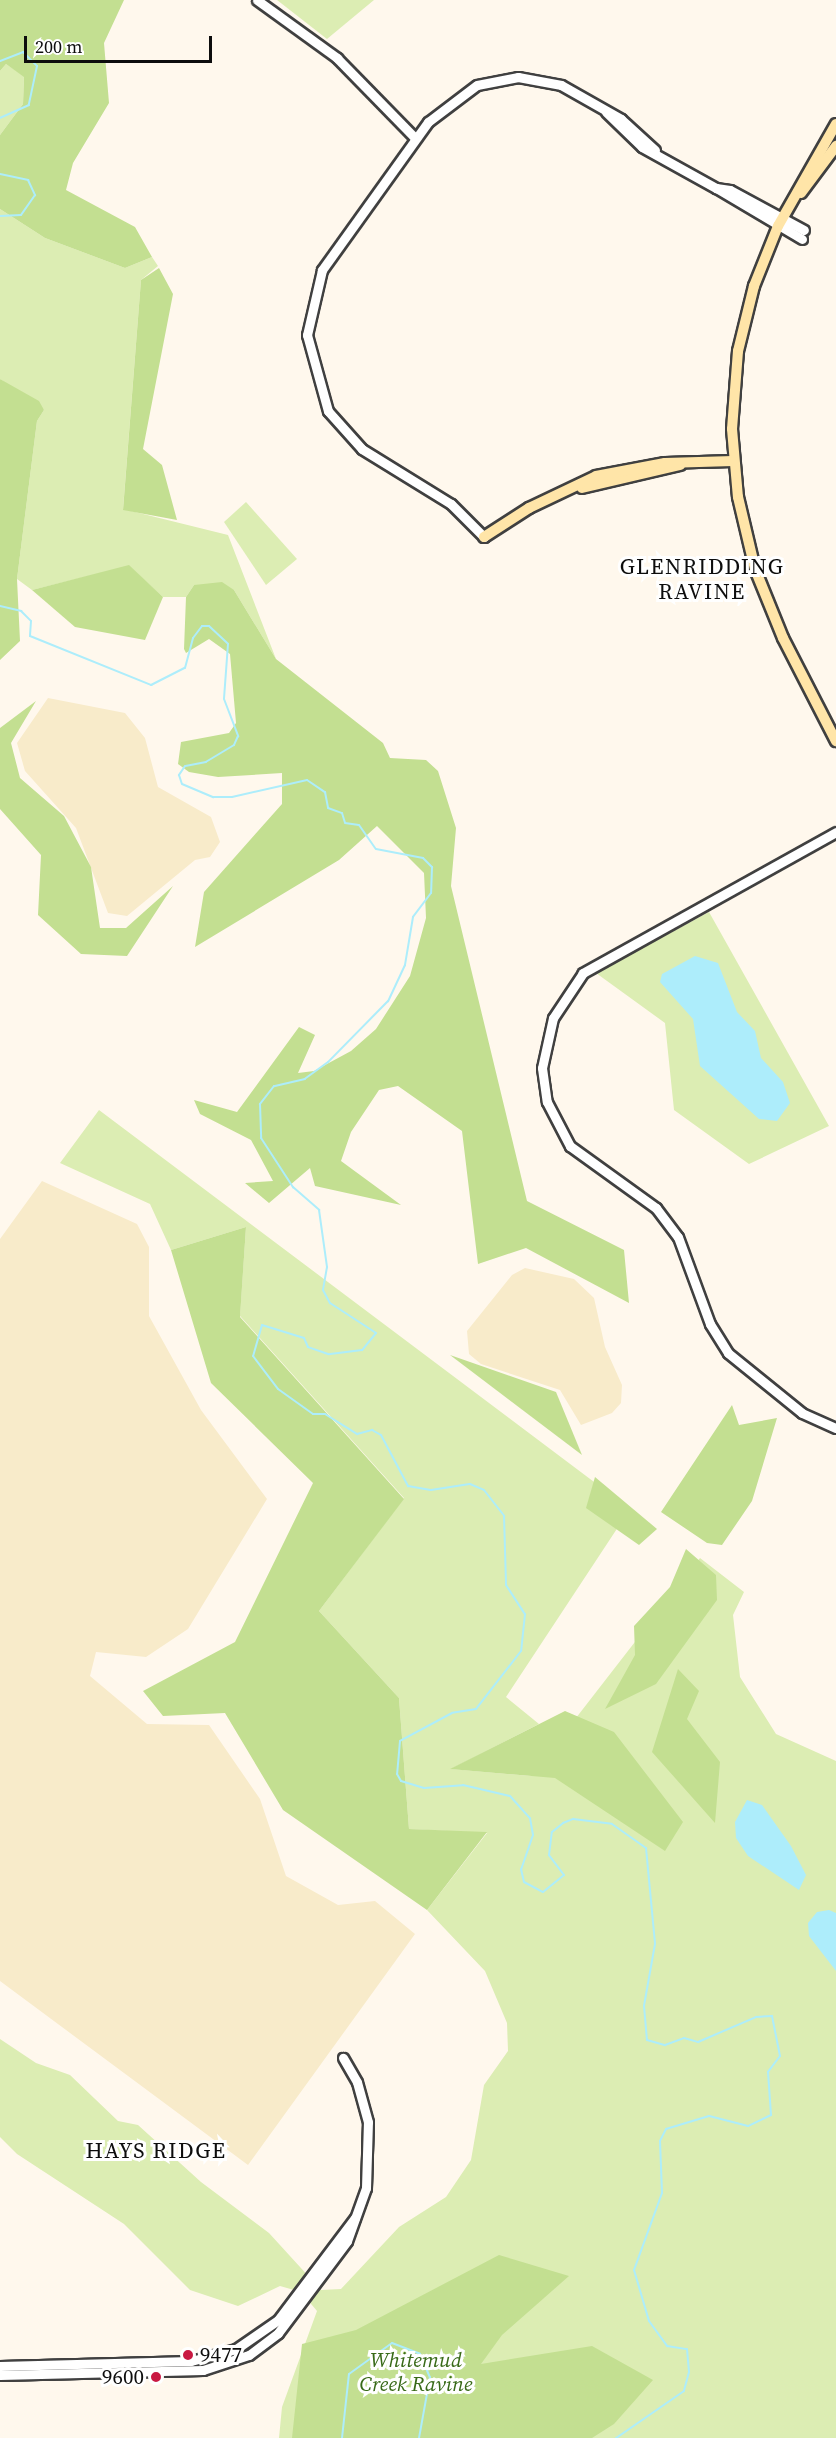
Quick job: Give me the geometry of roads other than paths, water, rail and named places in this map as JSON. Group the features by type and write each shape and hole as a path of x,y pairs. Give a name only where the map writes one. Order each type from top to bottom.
{"main road":[{"path":"836,124 780,222 741,336 733,460 755,569 783,638 836,741"},
{"path":"780,222 835,145"},
{"path":"484,537 560,492 618,470 733,460"}],"street":[{"path":"257,0 337,58 415,138"},
{"path":"484,537 451,504 352,440 325,405 309,357 311,304 327,258 415,138 453,98 504,78 551,81 606,112 649,140 655,150 716,188 803,235"},
{"path":"836,832 583,973 553,1018 542,1068 547,1102 570,1146 656,1208 678,1237 710,1324 728,1353 802,1413 836,1428"},
{"path":"0,2375 192,2371 243,2358 288,2322 341,2249 356,2217 368,2181 370,2134 357,2082 343,2058"},
{"path":"0,2366 191,2361 236,2349 278,2320 356,2217"}],"water":[{"path":"695,956 718,963 737,1012 755,1031 761,1058 783,1082 790,1103 777,1121 759,1119 700,1066 693,1019 660,982 662,974"},
{"path":"747,1800 762,1805 791,1846 806,1875 799,1890 748,1856 736,1838 735,1822"},
{"path":"829,1910 836,1913 836,1971 809,1936 808,1923 817,1912"}],"waterway":[{"path":"0,61 23,52 37,66 29,105 0,118"},
{"path":"0,174 28,180 35,195 21,215 0,216"},
{"path":"0,606 21,611 31,621 30,636 151,685 185,668 193,638 202,626 209,626 228,644 224,699 238,736 234,745 206,762 185,766 179,775 182,784 213,797 232,797 307,780 325,792 328,808 342,813 345,823 359,825 376,849 423,858 432,867 431,893 413,917 405,965 388,1001 328,1062 305,1079 274,1086 260,1104 261,1138 293,1187 319,1210 327,1267 323,1290 330,1303 376,1333 362,1350 328,1354 308,1347 304,1338 262,1325 253,1356 278,1389 313,1414 325,1414 357,1434 372,1430 381,1435 408,1486 431,1490 470,1484 484,1490 504,1516 506,1585 525,1614 521,1651 476,1709 452,1713 400,1741 397,1774 401,1781 424,1788 463,1785 510,1796 530,1818 533,1835 521,1869 524,1882 543,1892 564,1875 549,1855 552,1832 563,1823 573,1819 612,1824 646,1848 655,1944 644,2006 647,2040 665,2045 684,2038 698,2042 756,2017 772,2016 780,2056 768,2072 771,2115 748,2126 709,2116 666,2129 660,2141 662,2193 634,2270 649,2321 667,2346 687,2349 689,2372 684,2391 616,2438"},
{"path":"342,2438 349,2374 392,2343 420,2354 430,2377 419,2438"}],"place":[{"name":"9477","path":"188,2355"},
{"name":"9600","path":"156,2377"}],"district":[{"name":"GLENRIDDING RAVINE","path":"702,578"},
{"name":"HAYS RIDGE","path":"156,2151"}],"park label":[{"name":"Whitemud Creek Ravine","path":"416,2372"}]}
